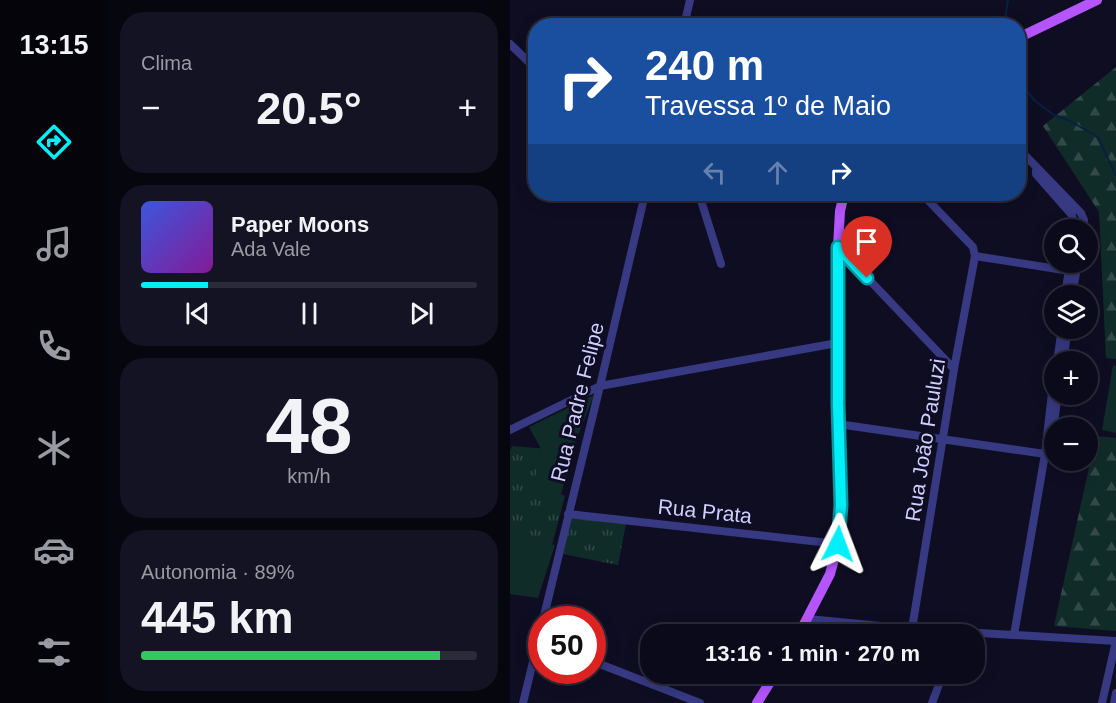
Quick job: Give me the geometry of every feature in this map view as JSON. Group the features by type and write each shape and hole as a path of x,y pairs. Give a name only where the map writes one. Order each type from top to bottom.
{"main road":[{"path":"1026,34 1097,0"},
{"path":"805,624 830,574 838,544 841,505 837,343 838,247 842,201"},
{"path":"757,703 769,684"}],"street":[{"path":"686,18 690,0"},
{"path":"510,44 528,61"},
{"path":"1026,156 1072,203 1078,219"},
{"name":"Rua Padre Felipe","path":"546,606 643,201"},
{"path":"701,201 721,264"},
{"path":"929,201 973,247 975,256 1044,264"},
{"path":"838,247 954,369"},
{"name":"Rua João Pauluzi","path":"913,624 954,369 975,256"},
{"path":"510,430 600,386 837,343"},
{"path":"838,424 1044,454"},
{"path":"1014,634 1044,460"},
{"name":"Rua Prata","path":"568,514 838,544"},
{"path":"808,619 860,624"},
{"path":"985,633 1116,641 1102,703"},
{"path":"606,667 700,703"},
{"path":"523,703 528,684"},
{"path":"932,703 939,684"},
{"path":"1114,703 1116,693"}],"green space":[{"path":"1116,67 1116,359 1106,358 1099,212 1043,126"},
{"path":"1113,365 1116,366 1116,433 1102,430"},
{"path":"594,395 571,453 559,497 532,493 541,449 529,427"},
{"path":"1098,436 1116,438 1116,631 1054,626 1088,471 1098,471"},
{"path":"512,446 573,451 561,494 565,496 552,545 510,592 510,451"},
{"path":"571,516 626,524 618,565 563,554"},
{"path":"510,539 525,539 555,545 538,598 510,594"}],"waterway":[{"path":"1005,18 1008,0"},
{"path":"1026,90 1035,101 1054,115 1098,137 1116,176"}],"route":[{"path":"838,544 841,505 837,343 838,247 867,278"}]}
